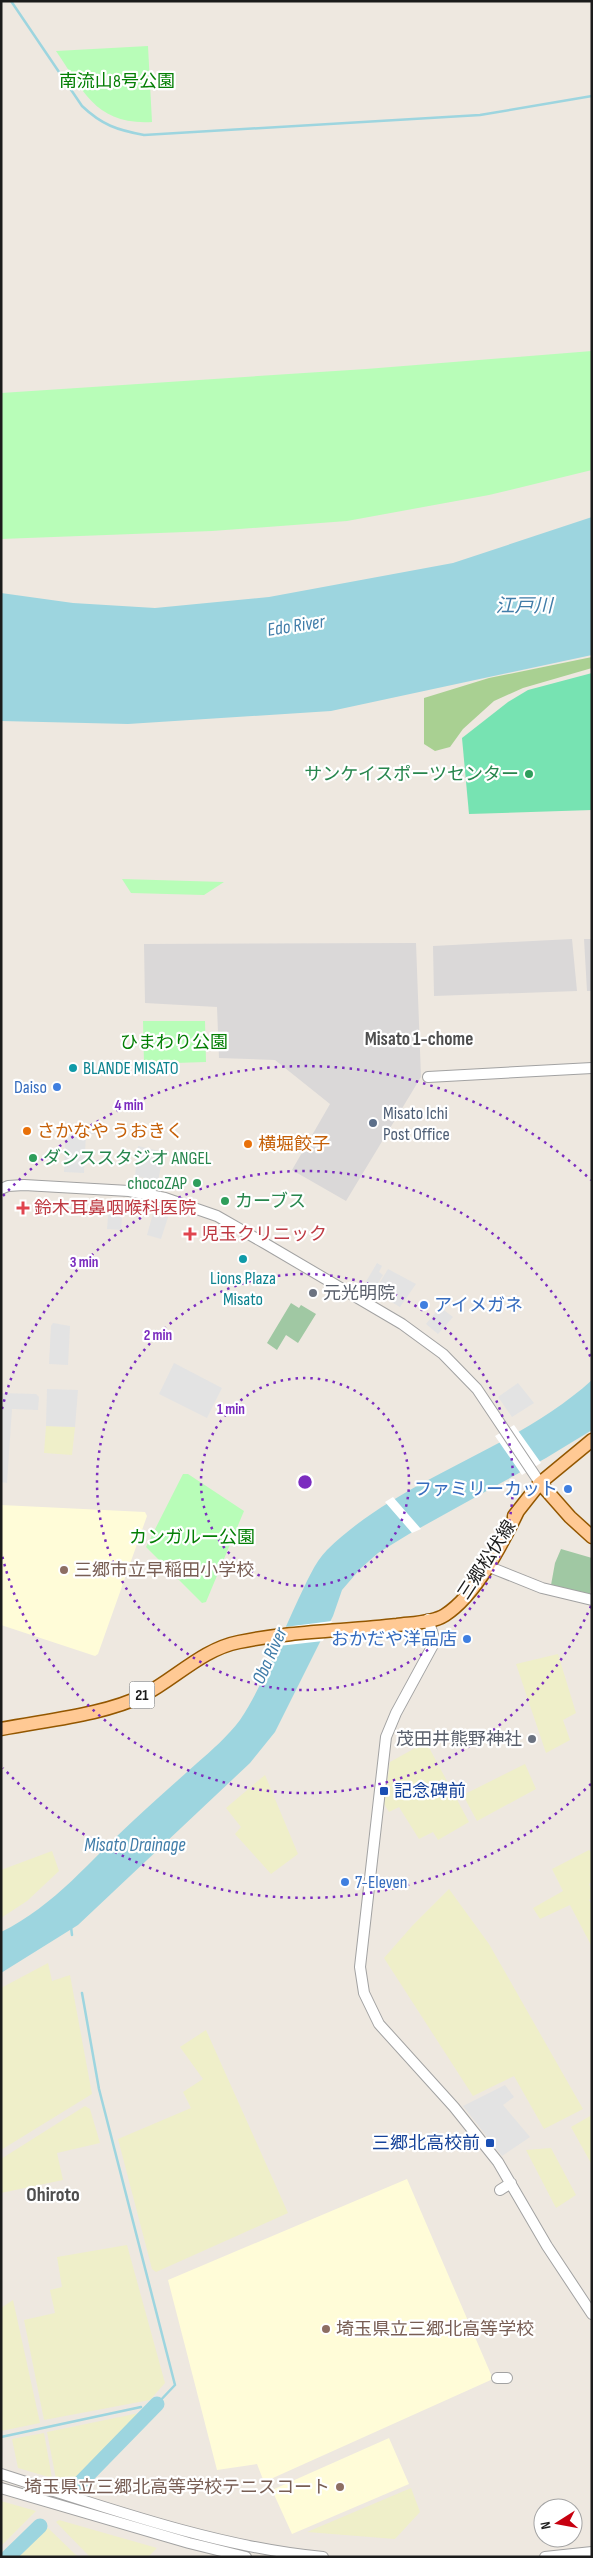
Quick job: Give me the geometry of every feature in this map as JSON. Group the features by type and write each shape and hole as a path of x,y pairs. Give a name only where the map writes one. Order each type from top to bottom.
{"main road":[{"name":"21","path":"1,1729 84,1713 129,1701 144,1695 218,1649 238,1642 273,1636 387,1626 428,1619 461,1590 540,1483 592,1440"},
{"path":"540,1483 570,1517 592,1537"},
{"name":"三郷松伏線","path":"428,1619 442,1616 454,1608 487,1566 506,1536 518,1511"}],"street":[{"path":"428,1077 592,1068"},
{"path":"4,1185 33,1185 146,1194 189,1205 217,1216 365,1302 421,1337 463,1374 540,1483"},
{"path":"487,1566 542,1588 592,1600"},
{"path":"428,1619 434,1638 433,1645 390,1725 383,1751 362,1943 360,1979 372,2013 379,2024 454,2106 482,2141 512,2183 547,2246 592,2314"},
{"path":"500,2190 512,2183"},
{"path":"1,2474 179,2528 255,2546 323,2557"},
{"path":"1,2488 189,2543 246,2557"},
{"path":"545,2557 592,2552"}],"shaded area":[{"path":"572,939 577,991 434,996 433,946"},
{"path":"584,939 592,939 592,991 587,991"},
{"path":"416,943 421,1077 346,1201 292,1170 330,1104 275,1060 219,1058 217,1007 145,1003 144,944"},
{"path":"66,1125 102,1128 102,1134 86,1134 84,1173 64,1172"},
{"path":"138,1146 164,1152 158,1181 135,1176"},
{"path":"109,1204 123,1205 121,1230 107,1229"},
{"path":"154,1210 169,1214 161,1239 147,1235"},
{"path":"377,1263 382,1266 379,1272 383,1275 373,1291 364,1285"},
{"path":"388,1269 416,1284 400,1307 374,1292"},
{"path":"440,1307 453,1317 438,1334 426,1324"},
{"path":"53,1323 70,1326 68,1365 49,1364 51,1326"},
{"path":"174,1363 222,1388 207,1418 159,1394"},
{"path":"518,1383 534,1403 512,1417 498,1397"},
{"path":"47,1389 78,1390 75,1427 46,1426"},
{"path":"1,1393 36,1394 39,1397 38,1410 12,1409 7,1483 1,1482"},
{"name":"三郷市立早稲田小学校","path":"1,1505 145,1512 147,1516 98,1654 95,1656 1,1625"},
{"path":"505,2085 514,2097 503,2105 530,2137 502,2156 463,2106"},
{"name":"埼玉県立三郷北高等学校","path":"407,2179 493,2379 264,2482 257,2464 217,2470 168,2280"},
{"name":"埼玉県立三郷北高等学校テニスコート","path":"389,2438 409,2484 292,2534 272,2490"}],"green space":[{"name":"南流山8号公園","path":"148,46 152,122 117,118 104,112 84,92 56,51"},
{"path":"592,351 592,470 489,495 347,521 212,531 1,539 1,393 366,369"},
{"path":"592,657 592,668 523,688 494,701 463,729 450,747 435,751 424,744 424,698 489,678"},
{"name":"サンケイスポーツセンター","path":"592,673 592,810 469,814 462,738 508,702 528,690"},
{"path":"122,879 224,882 204,895 131,893"},
{"name":"ひまわり公園","path":"143,1021 205,1021 206,1062 144,1064"},
{"path":"291,1303 299,1308 301,1305 316,1314 298,1343 286,1335 277,1350 267,1343"},
{"path":"46,1426 75,1427 72,1455 44,1453"},
{"name":"カンガルー公園","path":"183,1474 188,1474 244,1511 206,1602 202,1603 146,1547"},
{"path":"561,1549 592,1558 590,1595 551,1585 555,1563"},
{"path":"558,1654 576,1713 563,1720 570,1740 546,1753 516,1664"},
{"path":"426,1742 469,1822 438,1840 433,1832 419,1839 399,1807 389,1812 384,1804 390,1762"},
{"path":"525,1764 536,1789 477,1821 463,1795"},
{"path":"265,1775 298,1854 271,1874 235,1834 241,1827 226,1808"},
{"path":"589,1850 592,1853 592,1882 589,1884 592,1898 589,1900 592,1905 592,1947 570,1905 540,1919 533,1908 563,1891 552,1869"},
{"path":"52,1851 59,1871 27,1901 1,1918 1,1870"},
{"path":"449,1889 489,1944 583,2109 544,2129 514,2076 473,2096 384,1958 413,1925"},
{"path":"48,1963 52,1981 70,1975 92,2094 1,2150 1,1988"},
{"path":"206,2030 288,2213 156,2272 152,2269 118,2139 191,2108 183,2092 203,2079 180,2047"},
{"path":"85,2106 90,2109 100,2143 57,2153 63,2180 1,2193 1,2159"},
{"path":"592,2115 592,2165 571,2127"},
{"path":"551,2148 576,2195 556,2208 526,2150"},
{"path":"127,2245 165,2383 150,2400 44,2420 24,2320 55,2313 50,2290 62,2287 57,2257"},
{"path":"13,2300 40,2423 1,2431 1,2308"},
{"path":"144,2412 70,2484 56,2479 47,2432"},
{"path":"44,2433 52,2478 18,2468 12,2439"},
{"path":"411,2488 420,2512 395,2539 307,2532"},
{"path":"1,2501 36,2511 1,2546"},
{"path":"59,2520 157,2548 148,2557 90,2557 56,2522"},
{"path":"48,2528 78,2557 18,2557"}],"water":[{"name":"江戸川","path":"592,517 592,655 331,711 128,724 1,721 1,593 73,603 155,608 269,597 453,563"},
{"name":"Misato Drainage","path":"592,1380 592,1430 546,1458 409,1534 378,1553 360,1569 342,1590 333,1616 275,1732 250,1763 78,1925 1,1973 1,1932 39,1909 72,1881 118,1835 219,1743 240,1720 264,1677 311,1574 327,1550 356,1525 389,1503 528,1426 561,1405"}],"pier":[{"path":"514,1425 541,1463 522,1475 495,1436"},
{"path":"393,1497 421,1529 412,1533 385,1502"},
{"path":"332,1621 323,1641 270,1647 277,1628"}],"waterway":[{"path":"11,1 82,106 96,118 110,126 144,135 480,115 592,96"},
{"path":"71,1927 72,1935"},
{"path":"82,1993 99,2089 175,2385 157,2404"},
{"path":"79,2484 157,2404"},
{"path":"1,2437 141,2407"},
{"path":"8,2557 40,2526"}],"place":[{"name":"サンケイスポーツセンター","path":"529,774"},
{"name":"BLANDE MISATO","path":"73,1068"},
{"name":"Daiso","path":"57,1087"},
{"name":"Misato Ichi Post Office","path":"373,1123"},
{"name":"さかなや うおきく","path":"27,1131"},
{"name":"横堀餃子","path":"248,1144"},
{"name":"ダンススタジオ ANGEL","path":"33,1158"},
{"name":"chocoZAP","path":"197,1183"},
{"name":"カーブス","path":"225,1201"},
{"name":"鈴木耳鼻咽喉科医院","path":"23,1208"},
{"name":"児玉クリニック","path":"190,1234"},
{"name":"Lions Plaza Misato","path":"243,1259"},
{"name":"元光明院","path":"313,1293"},
{"name":"アイメガネ","path":"424,1305"},
{"name":"ファミリーカット","path":"568,1489"},
{"name":"三郷市立早稲田小学校","path":"64,1570"},
{"name":"おかだや洋品店","path":"467,1639"},
{"name":"茂田井熊野神社","path":"532,1739"},
{"name":"記念碑前","path":"384,1791"},
{"name":"7-Eleven","path":"345,1882"},
{"name":"三郷北高校前","path":"490,2143"},
{"name":"埼玉県立三郷北高等学校","path":"326,2329"},
{"name":"埼玉県立三郷北高等学校テニスコート","path":"340,2487"}],"district":[{"name":"Misato 1-chome","path":"419,1039"},
{"name":"Ohiroto","path":"53,2195"}],"water label":[{"name":"Edo River","path":"296,626"},
{"name":"Oba River","path":"270,1656"}]}
